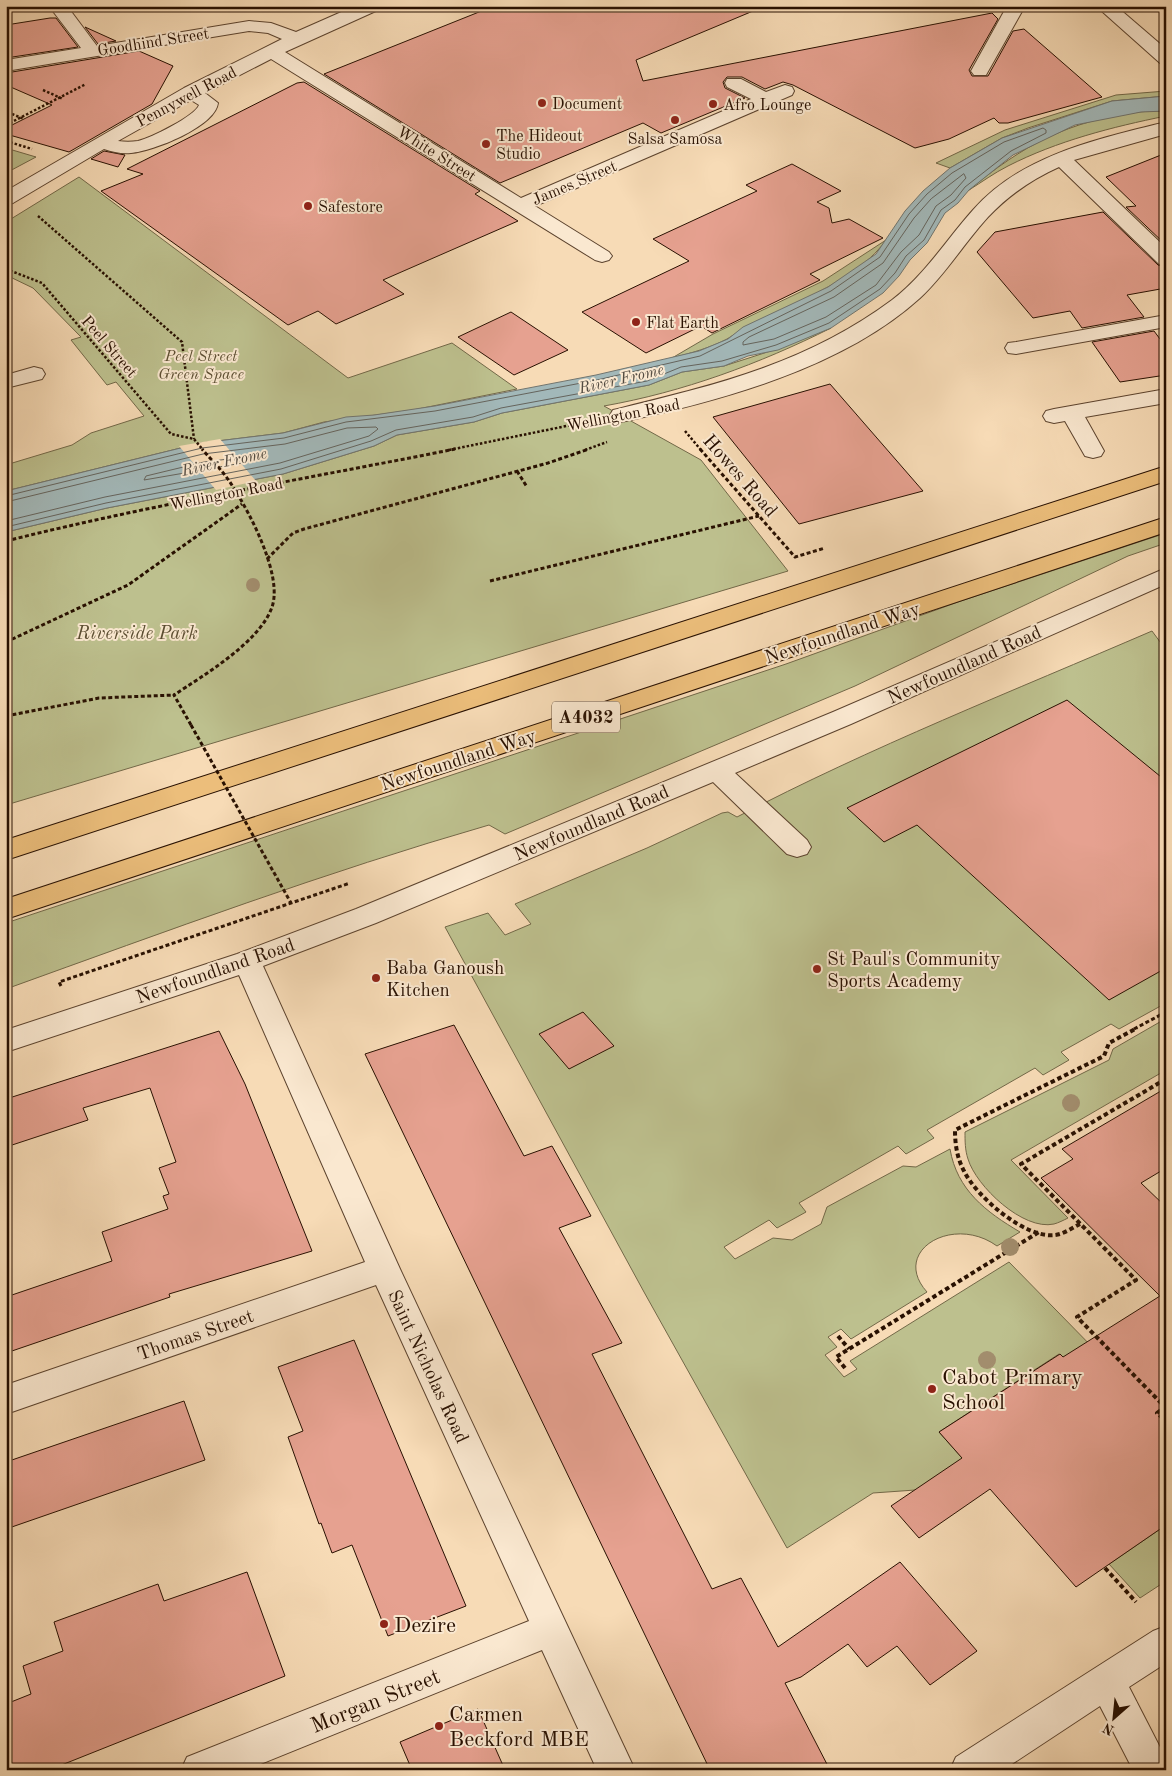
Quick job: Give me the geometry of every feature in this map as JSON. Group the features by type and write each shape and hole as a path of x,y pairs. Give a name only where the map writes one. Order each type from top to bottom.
{"highway":[{"name":"A4032","path":"6,850 1166,473"},
{"name":"Newfoundland Way","path":"6,909 1166,524"}],"street":[{"path":"58,6 92,51"},
{"path":"980,71 1016,6"},
{"path":"1105,6 1166,59"},
{"name":"Pennywell Road","path":"6,199 101,142 191,92 271,51 369,7"},
{"name":"Goodhind Street","path":"6,66 248,26 271,28 298,39"},
{"name":"White Street","path":"271,51 602,256"},
{"path":"734,83 765,99"},
{"name":"James Street","path":"521,205 785,91"},
{"path":"101,142 114,147 124,148 146,146 202,116 208,109 209,103 191,92"},
{"name":"Wellington Road","path":"621,415 678,404 714,393 805,357 840,340 886,314 924,282 981,214 1005,190 1034,172 1063,160 1130,137 1166,128"},
{"path":"1063,160 1166,260"},
{"path":"1016,348 1166,321"},
{"path":"6,382 34,374"},
{"path":"1093,451 1063,414 1166,396"},
{"name":"Newfoundland Road","path":"6,1041 247,961 376,912 842,718 1166,575"},
{"path":"716,770 797,847"},
{"name":"Saint Nicholas Road","path":"247,961 384,1269 549,1630 616,1770"},
{"name":"Thomas Street","path":"6,1400 384,1269"},
{"name":"Morgan Street","path":"200,1770 549,1630"},
{"path":"969,1770 1166,1643"},
{"path":"1107,1682 1146,1757"}],"path":[{"path":"6,125 89,82"},
{"path":"12,114 24,119"},
{"path":"6,141 39,151"},
{"path":"6,716 99,698 174,695 252,638 272,608 274,594 267,559 257,530 235,493 233,486 194,439 182,342 35,214"},
{"name":"Peel Street","path":"6,269 42,283 171,434 194,439"},
{"name":"Howes Road","path":"678,404 685,432 795,557"},
{"name":"Wellington Road","path":"6,541 102,516 235,493 621,415"},
{"path":"267,559 293,533 304,528 569,456 616,438"},
{"path":"517,471 526,487"},
{"path":"6,642 128,585 242,504"},
{"path":"490,580 759,516"},
{"path":"59,982 291,903 174,695"},
{"path":"1080,1224 1053,1236 1018,1222 996,1208 976,1190 964,1173 958,1156 955,1130 1104,1056 1109,1043 1166,1012"},
{"path":"1166,1079 1021,1164 1136,1280 1077,1317 1165,1407 1157,1413 1166,1421"},
{"path":"845,1368 836,1358 1039,1232"},
{"path":"838,1336 849,1349"},
{"path":"1105,1568 1136,1602"}],"green space":[{"path":"1166,91 1166,96 1112,101 1028,128 1002,138 950,168 936,163 1005,130 1116,95"},
{"path":"1166,111 1166,116 1105,130 1046,149 1003,169 969,190 1008,160 1068,129 1114,116"},
{"path":"9,149 36,157 6,173 6,150"},
{"name":"Peel Street Green Space","path":"79,177 348,378 452,343 517,389 413,410 324,422 283,433 201,443 6,491 6,462 9,464 72,445 91,433 144,416 116,382 107,385 71,340 81,337 33,288 6,275 6,222"},
{"path":"886,240 875,254 827,288 753,323 721,342 672,358 713,334 823,281"},
{"name":"Riverside Park","path":"831,328 748,365 692,385 604,406 701,460 788,571 6,805 6,532 107,508 283,474 374,446 397,435 474,422 502,413 649,385 682,372 724,366 783,347"},
{"path":"1166,533 1166,543 1128,556 855,686 505,834 489,825 428,843 247,903 6,989 6,923 786,664 958,602"},
{"name":"St Paul's Community Sports Academy","path":"1152,631 1166,650 1166,1003 1119,1029 1111,1024 1061,1052 1069,1060 1043,1075 1035,1068 927,1130 934,1138 906,1154 898,1146 799,1203 806,1212 777,1228 769,1220 724,1247 735,1259 773,1238 792,1240 821,1224 827,1207 903,1166 916,1167 950,1149 954,1164 966,1188 985,1208 1020,1232 997,1246 980,1237 962,1234 946,1236 932,1242 921,1251 916,1263 918,1277 927,1292 851,1339 841,1329 828,1337 837,1347 825,1355 844,1377 857,1369 850,1361 1009,1262 1146,1402 1108,1404 1059,1354 939,1432 986,1485 873,1493 787,1548 644,1292 445,927 488,913 505,935 531,924 515,904 647,848 722,813 728,812 737,817 891,743"},
{"path":"1165,1019 1166,1070 1011,1160 1068,1218 1054,1224 1029,1221 1015,1214 1002,1204 980,1182 968,1159 965,1132 1109,1060 1113,1049"},
{"path":"1166,1525 1166,1581 1140,1598 1109,1564"}],"water":[{"name":"River Frome","path":"1166,96 1166,111 1141,112 1075,125 1013,155 969,190 958,203 945,213 927,243 910,260 899,276 883,293 831,328 778,350 748,356 724,366 682,372 649,385 502,413 474,422 397,435 374,446 283,474 107,508 6,532 6,491 201,443 283,433 346,417 435,406 596,375 699,351 728,339 743,327 828,287 876,254 905,211 923,191 950,168 1002,138 1112,101"}],"pier":[{"path":"220,439 256,481 216,490 179,446"}],"building":[{"path":"494,6 765,6 636,60 643,81 992,13 998,19 969,70 972,76 988,76 1013,31 1024,29 1102,97 1008,123 999,123 994,118 949,139 915,148 793,85 783,82 765,89 742,77 727,77 723,82 725,88 745,98 661,133 643,123 500,183 324,74"},
{"path":"56,18 78,47 6,58 6,25"},
{"path":"85,27 116,41 98,44"},
{"path":"139,51 173,66 152,104 69,152 6,134 6,128 52,105 6,85 6,73"},
{"name":"Safestore","path":"304,82 480,191 475,194 518,221 383,280 404,294 336,324 318,311 288,325 101,191 143,174 127,169 297,83"},
{"path":"104,151 125,155 118,167 91,159"},
{"path":"1166,153 1166,245 1126,207 1136,206 1106,177"},
{"path":"792,164 841,191 817,202 829,208 832,223 849,219 883,238 810,274 820,280 712,333 701,326 646,353 582,312 689,261 653,239 757,191 746,185"},
{"path":"1103,212 1158,265 1166,268 1166,288 1127,295 1144,317 1082,328 1070,311 1033,318 977,252 995,232"},
{"path":"511,312 568,350 514,375 458,337"},
{"path":"1154,331 1166,347 1166,375 1120,382 1092,342"},
{"path":"830,384 923,491 799,524 713,417"},
{"path":"1067,700 1166,781 1166,968 1109,1000 917,825 884,842 847,808"},
{"path":"583,1012 614,1046 569,1069 539,1034"},
{"path":"454,1025 524,1156 552,1146 591,1216 559,1228 622,1343 592,1354 712,1589 741,1578 778,1647 900,1562 977,1651 930,1685 897,1646 867,1667 848,1644 801,1677 785,1683 830,1770 710,1770 365,1054"},
{"path":"219,1031 245,1084 312,1251 169,1294 170,1297 6,1353 6,1297 112,1261 102,1232 168,1209 163,1196 169,1194 159,1168 176,1162 150,1088 83,1108 88,1120 6,1147 6,1099"},
{"path":"1166,1088 1166,1168 1141,1183 1166,1207 1166,1525 1076,1587 990,1489 919,1538 891,1506 962,1458 939,1432 1060,1354 1063,1357 1160,1296 1041,1178 1073,1159 1062,1149"},
{"path":"354,1340 466,1606 388,1636 352,1545 332,1553 321,1523 319,1524 288,1437 303,1431 278,1367"},
{"path":"184,1401 205,1460 6,1529 6,1462"},
{"path":"247,1572 285,1676 49,1770 6,1770 6,1704 31,1694 23,1666 63,1651 54,1622 158,1584 164,1601"},
{"path":"478,1709 505,1770 412,1770 400,1742"}],"place":[{"name":"Document","path":"542,103"},
{"name":"Afro Lounge","path":"713,104"},
{"name":"Salsa Samosa","path":"675,120"},
{"name":"The Hideout Studio","path":"486,144"},
{"name":"Safestore","path":"308,206"},
{"name":"Flat Earth","path":"636,322"},
{"name":"St Paul's Community Sports Academy","path":"817,969"},
{"name":"Baba Ganoush Kitchen","path":"376,978"},
{"name":"Cabot Primary School","path":"932,1389"},
{"name":"Dezire","path":"384,1624"},
{"name":"Carmen Beckford MBE","path":"439,1726"}]}
